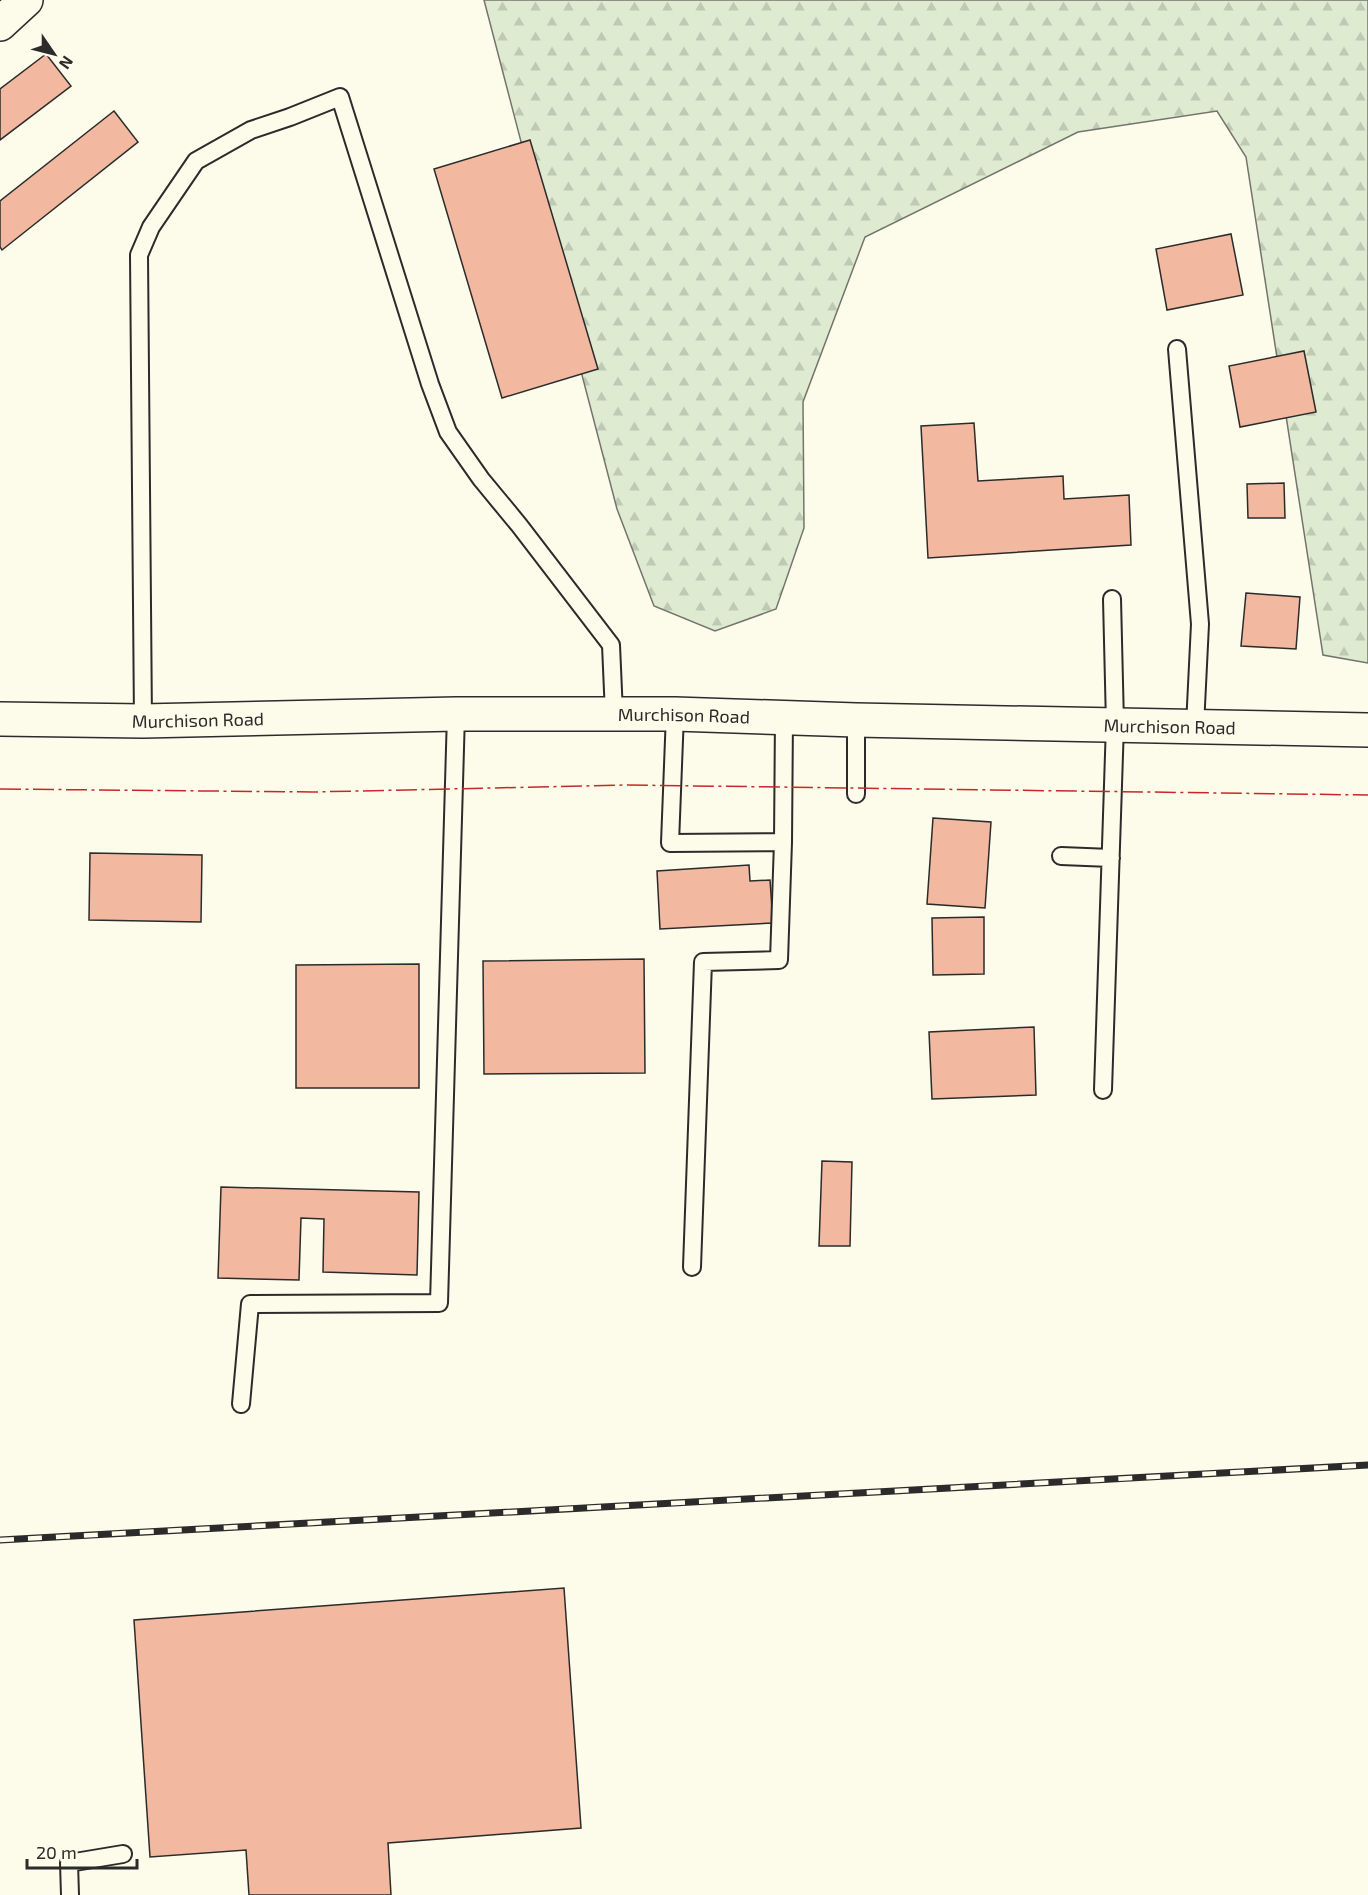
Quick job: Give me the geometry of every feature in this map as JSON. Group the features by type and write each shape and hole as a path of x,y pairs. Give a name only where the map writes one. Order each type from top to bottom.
{"main road":[{"path":"0,24 27,0"},
{"name":"Murchison Road","path":"0,719 143,721 456,714 675,714 856,720 1368,730"}],"lane":[{"path":"143,721 139,255 151,227 196,161 250,130 340,97 430,384 448,432 481,479 611,645 614,714"},
{"path":"1177,349 1200,624 1196,726"},
{"path":"1103,1090 1115,724 1112,599"},
{"path":"241,1404 250,1304 439,1303 456,714"},
{"path":"675,714 670,843 783,842"},
{"path":"692,1267 703,962 779,960 784,717"},
{"path":"856,720 856,794"},
{"path":"1061,856 1110,858"},
{"path":"70,1895 69,1863 123,1854"}],"green space":[{"path":"484,0 1368,0 1368,663 1323,655 1246,157 1217,111 1078,132 865,237 803,402 804,528 776,609 715,631 654,606 617,509"}],"building":[{"path":"46,54 71,86 0,140 0,89"},
{"path":"114,111 138,142 2,250 0,247 0,201"},
{"path":"530,140 598,369 502,398 434,169"},
{"path":"1231,234 1243,295 1167,310 1156,249"},
{"path":"1304,351 1316,412 1240,427 1229,366"},
{"path":"974,423 978,481 1063,476 1064,499 1129,495 1131,545 928,558 921,426"},
{"path":"1284,483 1285,518 1248,518 1247,484"},
{"path":"1246,593 1300,597 1296,649 1241,646"},
{"path":"933,818 991,822 985,908 927,904"},
{"path":"90,853 202,855 201,922 89,920"},
{"path":"749,865 750,881 770,880 773,923 660,929 657,871"},
{"path":"984,917 984,974 933,975 932,918"},
{"path":"644,959 645,1073 484,1074 483,961"},
{"path":"419,964 419,1088 296,1088 296,965"},
{"path":"1034,1027 1036,1095 932,1099 929,1032"},
{"path":"822,1161 852,1162 850,1246 819,1246"},
{"path":"221,1187 419,1192 417,1275 323,1272 324,1219 301,1218 299,1280 218,1278"},
{"path":"564,1588 581,1828 388,1843 391,1895 249,1895 246,1850 150,1857 134,1620"}],"railway":[{"path":"0,1540 1368,1465"}],"power":[{"path":"0,789 313,792 627,785 1368,795"}]}
